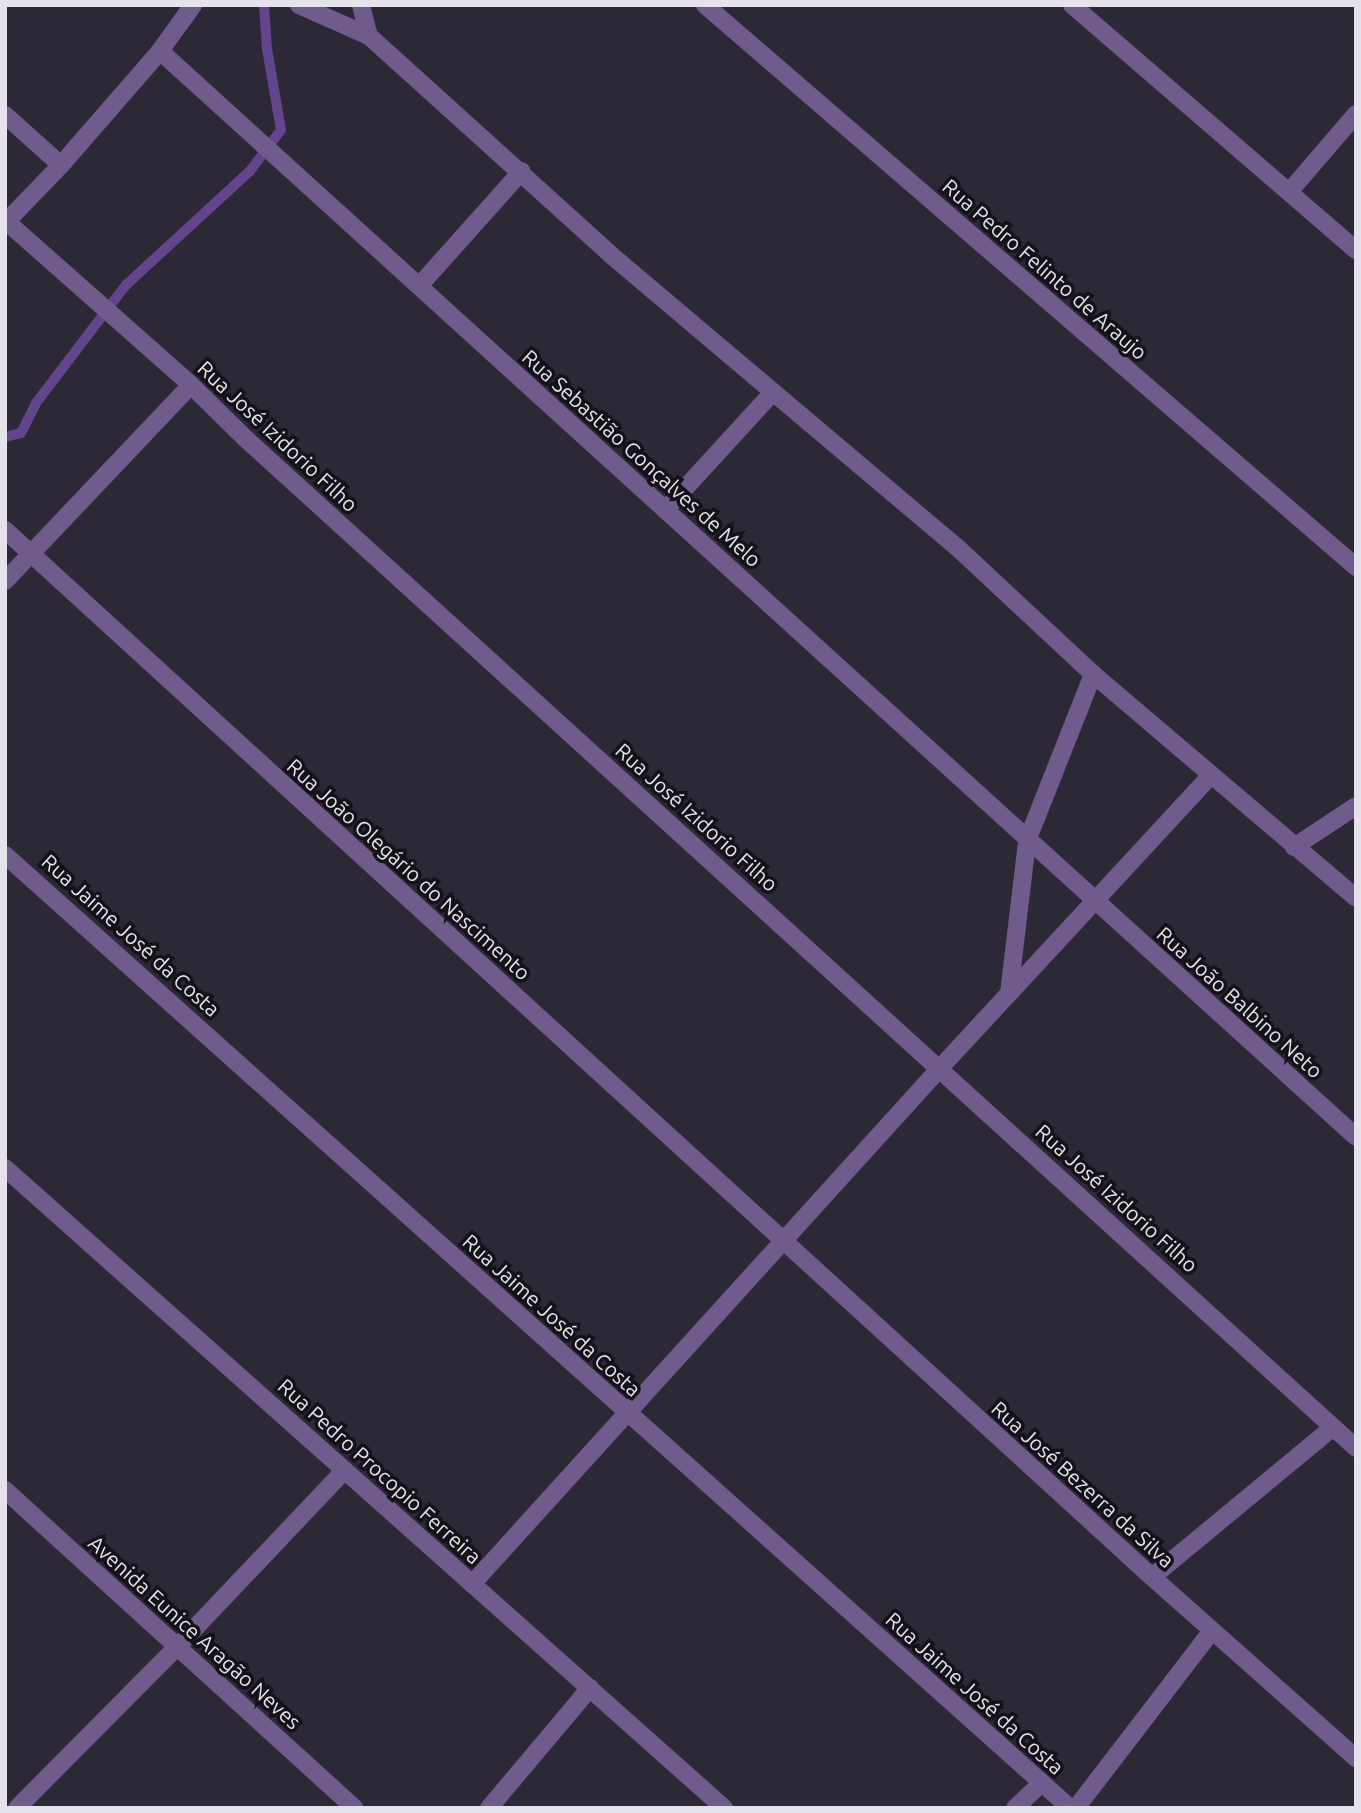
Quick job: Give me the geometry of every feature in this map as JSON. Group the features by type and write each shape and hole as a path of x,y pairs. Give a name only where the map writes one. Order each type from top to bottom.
{"street":[{"path":"6,222 61,165 160,51 193,5"},
{"path":"299,5 369,36 522,171 611,255 960,550 1093,674 1356,898"},
{"path":"361,5 369,36"},
{"name":"Rua Pedro Felinto de Araujo","path":"705,5 1352,556"},
{"path":"1072,5 1356,250"},
{"name":"Rua Sebastião Gonçalves de Melo","path":"160,51 1093,901"},
{"path":"1289,192 1356,114"},
{"path":"5,115 61,165"},
{"path":"419,286 522,171"},
{"name":"Rua José Izidorio Filho","path":"6,222 191,385 246,439 1356,1448"},
{"path":"5,581 191,385"},
{"path":"666,510 774,392"},
{"name":"Rua João Olegário do Nascimento","path":"5,530 783,1242"},
{"path":"1009,993 1027,841 1093,674"},
{"path":"472,1584 940,1068 1210,776"},
{"path":"1294,847 1356,806"},
{"name":"Rua Jaime José da Costa","path":"5,855 1070,1808"},
{"name":"Rua João Balbino Neto","path":"1093,901 1356,1137"},
{"name":"Rua Pedro Procopio Ferreira","path":"5,1168 724,1808"},
{"name":"Rua José Bezerra da Silva","path":"783,1242 1356,1758"},
{"path":"1152,1577 1333,1427"},
{"path":"17,1808 176,1648 345,1470"},
{"name":"Avenida Eunice Aragão Neves","path":"5,1490 354,1808"},
{"path":"1076,1808 1212,1631"},
{"path":"489,1808 590,1688"},
{"path":"1015,1808 1042,1783"}],"waterway":[{"path":"5,437 21,433 36,403 126,285 250,171 281,130 267,49 264,5"}]}
